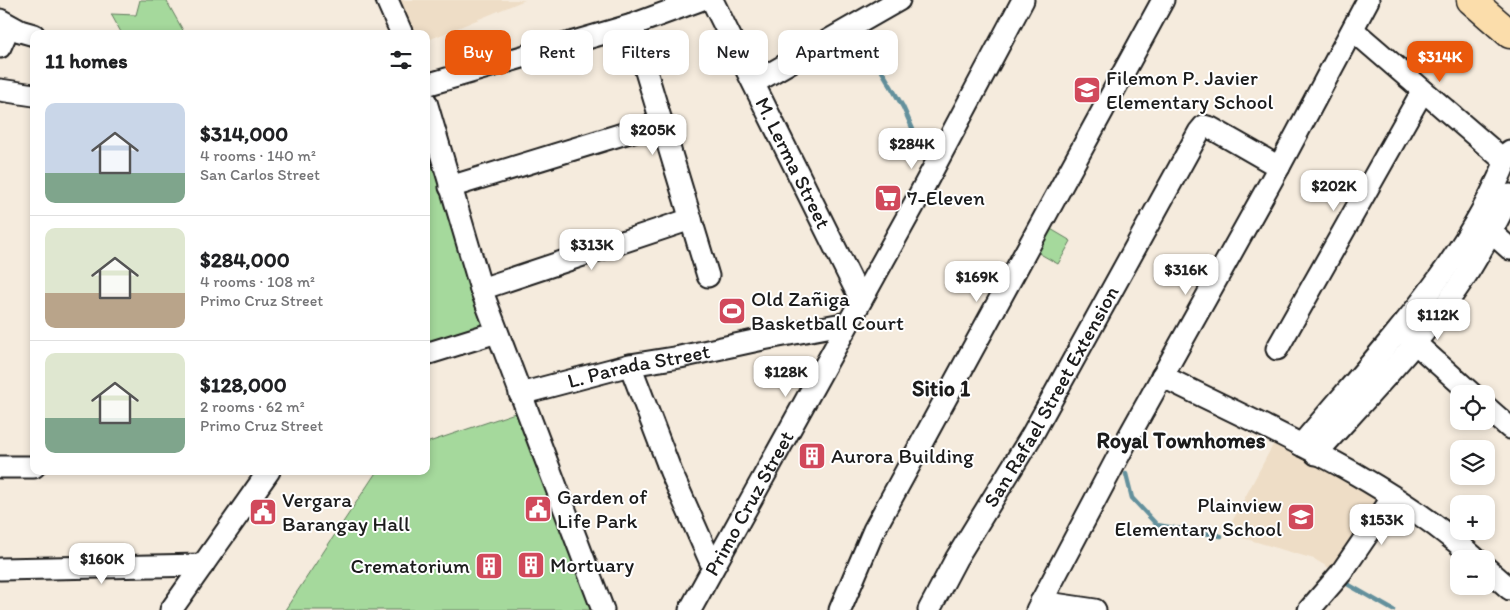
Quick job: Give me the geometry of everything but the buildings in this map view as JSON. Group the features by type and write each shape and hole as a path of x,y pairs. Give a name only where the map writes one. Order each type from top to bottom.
{"main road":[{"path":"1472,0 1510,34"},
{"path":"1500,0 1510,8"}],"street":[{"path":"387,0 400,30"},
{"path":"430,85 632,25 700,0"},
{"name":"M. Lerma Street","path":"712,0 861,300"},
{"path":"754,83 899,0"},
{"name":"Primo Cruz Street","path":"690,610 712,567 942,154 1023,0"},
{"path":"840,610 874,530 1163,0"},
{"path":"1095,610 1039,606 1162,376 1279,167 1368,0"},
{"path":"0,47 5,23 30,33"},
{"path":"632,25 708,276"},
{"path":"1308,450 1398,328 1430,290 1476,219 1508,156 1422,92 1353,30"},
{"path":"0,90 30,94"},
{"path":"1276,349 1422,92"},
{"path":"450,187 662,122"},
{"name":"San Rafael Street Extension","path":"929,610 956,559 1032,436 1199,132 1204,126 1211,128 1279,167"},
{"path":"430,132 434,163 450,187 496,332 603,610"},
{"path":"1308,450 1414,343 1467,274 1492,233 1510,195"},
{"path":"481,288 691,219"},
{"path":"1476,219 1510,249"},
{"name":"L. Parada Street","path":"520,394 630,364 680,357 848,323"},
{"path":"1398,328 1462,385"},
{"path":"430,353 496,332"},
{"path":"630,364 671,472 712,567"},
{"path":"1162,376 1308,450 1393,497 1466,550"},
{"path":"1495,415 1510,428"},
{"path":"0,467 30,467"},
{"path":"172,610 266,475"},
{"path":"1313,608 1336,579 1393,497"},
{"path":"0,569 203,566"},
{"path":"1495,576 1510,589"}],"shaded area":[{"path":"399,0 525,0 453,30 445,30 445,33 430,39 430,30 412,30"},
{"name":"Plainview Elementary School","path":"1275,441 1380,501 1331,569 1314,559 1226,533"}],"green space":[{"path":"140,0 166,0 183,30 120,30 111,14 136,15"},
{"path":"430,150 459,247 490,312 477,328 442,341 430,359"},
{"path":"1049,228 1071,241 1058,264 1035,251"},
{"path":"518,412 594,610 285,610 374,475 430,475 430,442"}],"waterway":[{"path":"884,75 903,107 926,159"},
{"path":"1126,474 1132,498 1157,525 1221,536"},
{"path":"1342,581 1393,610"}],"place":[{"name":"Filemon P. Javier Elementary School","path":"1087,90"},
{"name":"7-Eleven","path":"888,198"},
{"name":"Old Zañiga Basketball Court","path":"732,311"},
{"name":"Aurora Building","path":"812,456"},
{"name":"Garden of Life Park","path":"538,509"},
{"name":"Vergara Barangay Hall","path":"263,512"},
{"name":"Plainview Elementary School","path":"1301,517"},
{"name":"Mortuary","path":"531,565"},
{"name":"Crematorium","path":"489,566"}],"district":[{"name":"Sitio 1","path":"941,388"},
{"name":"Royal Townhomes","path":"1181,440"}]}
